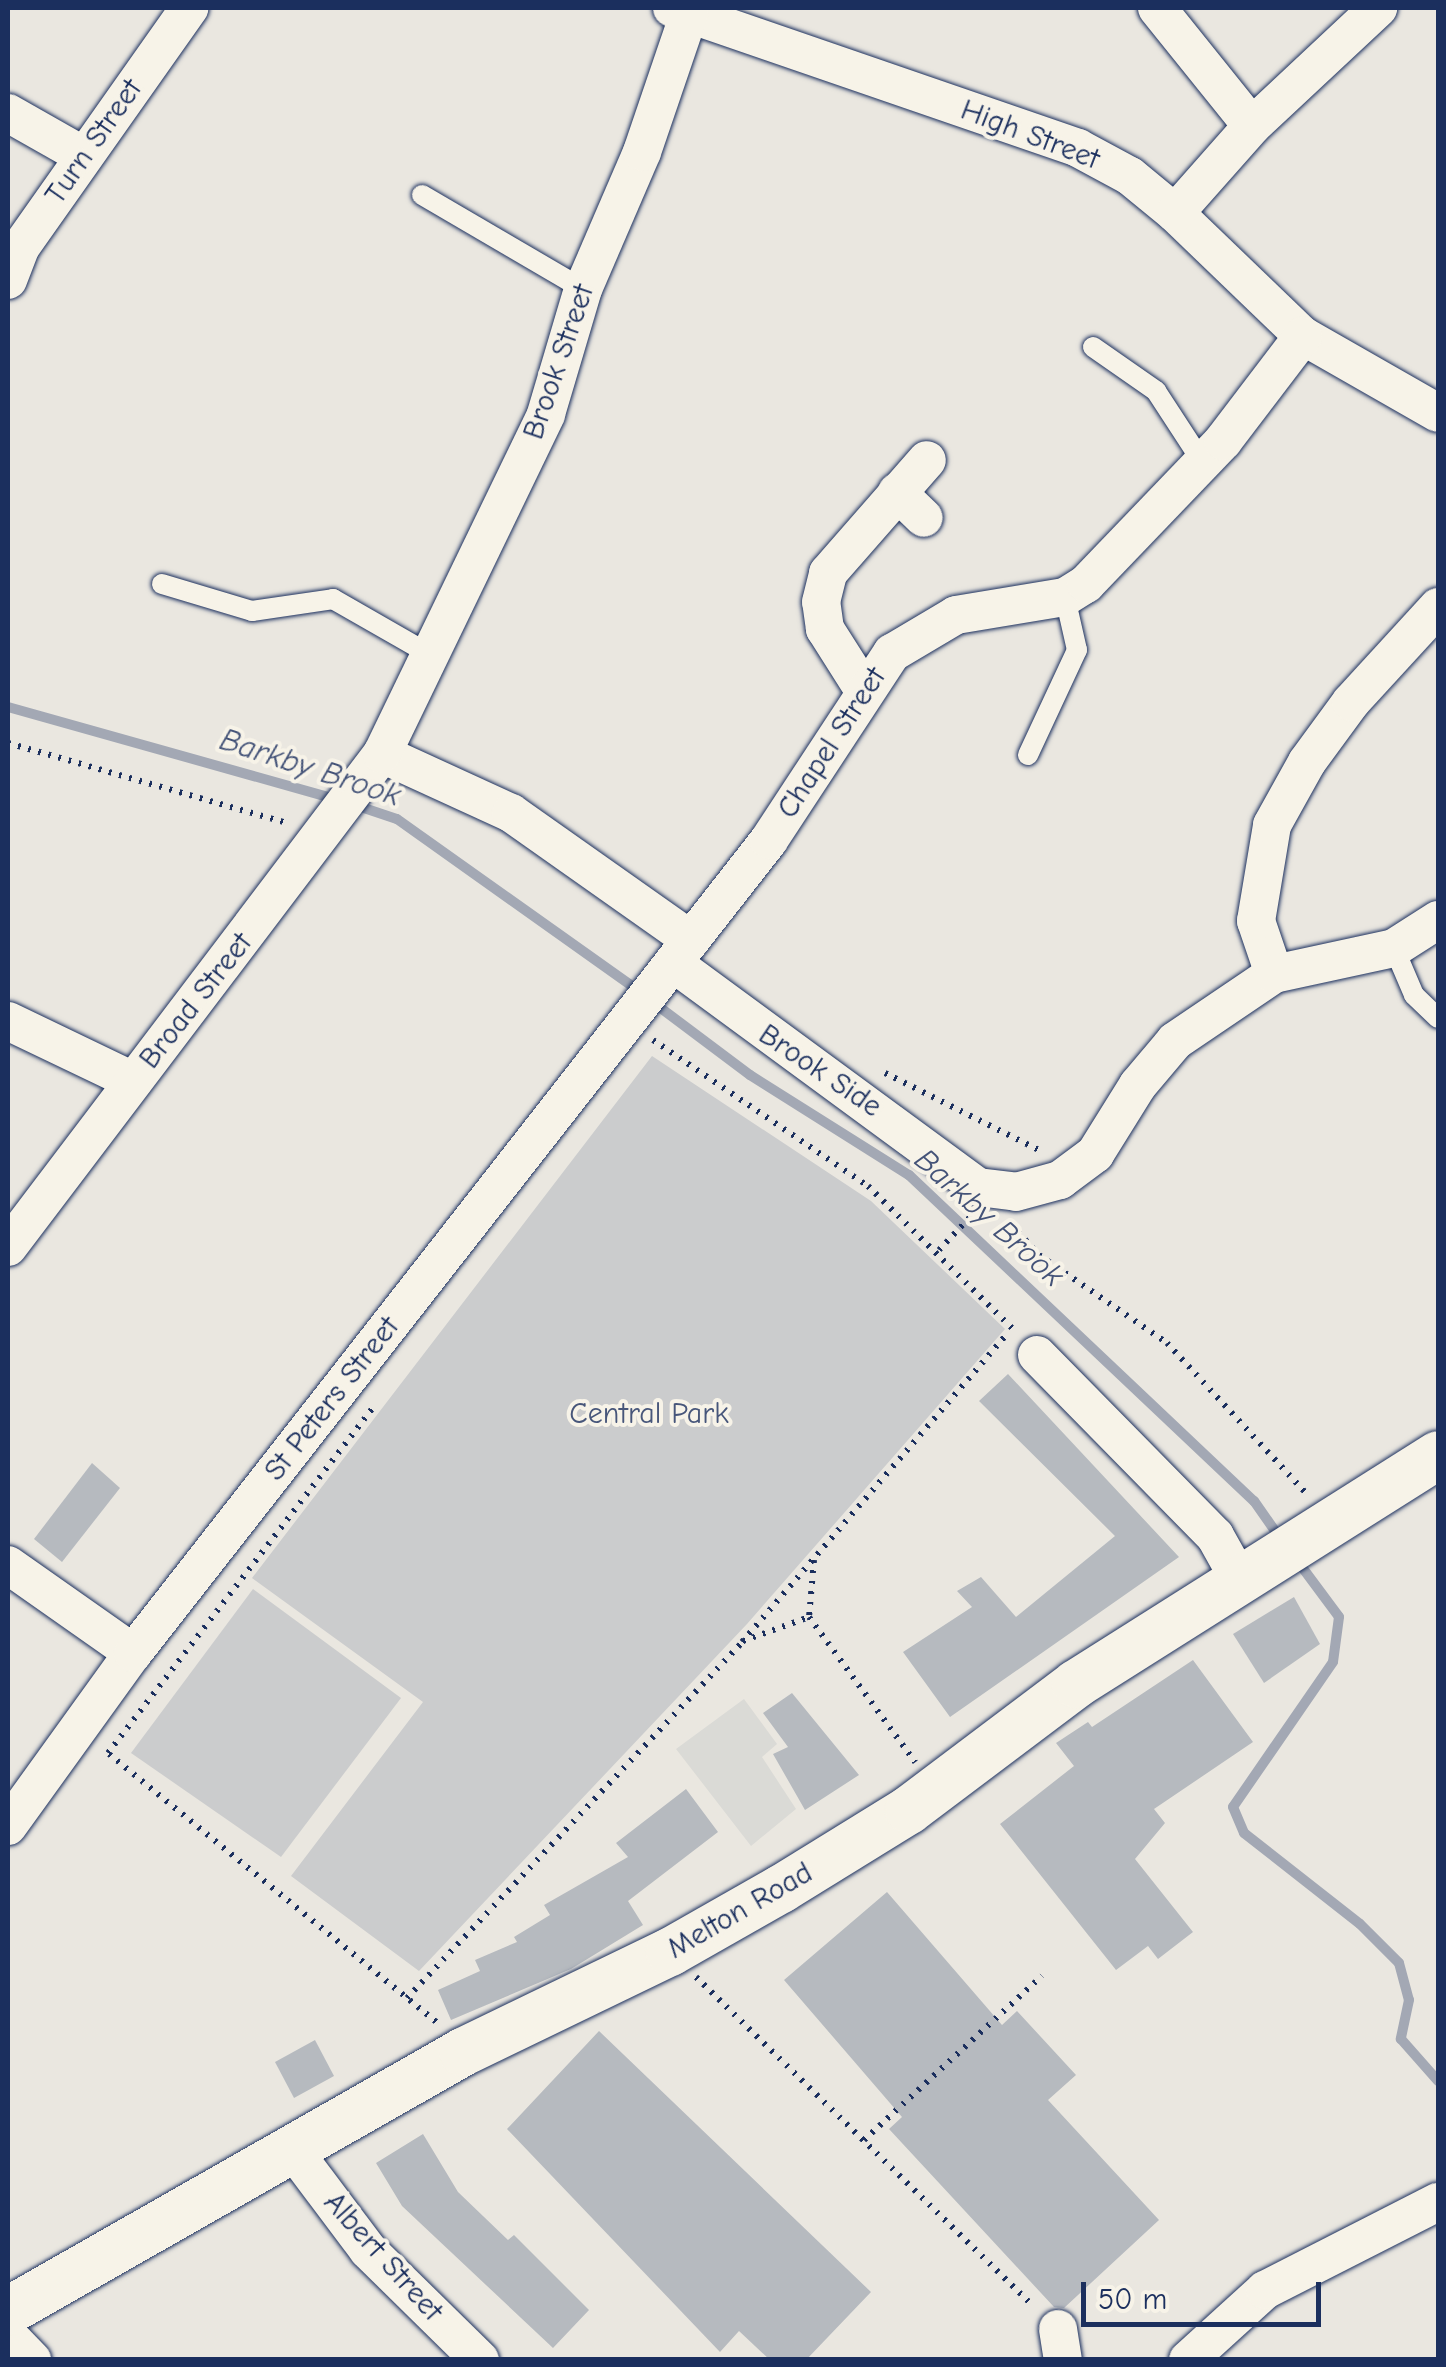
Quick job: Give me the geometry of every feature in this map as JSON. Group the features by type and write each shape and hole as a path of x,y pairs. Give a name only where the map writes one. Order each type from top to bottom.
{"street":[{"name":"Turn Street","path":"8,280 20,248 189,8"},
{"path":"1156,8 1252,126"},
{"path":"1175,212 1252,126 1378,8"},
{"name":"High Street","path":"680,11 1078,148 1175,212 1304,336 1438,413"},
{"name":"Brook Street","path":"382,754 546,414 583,289 642,152 680,11"},
{"path":"8,113 84,156"},
{"path":"1065,597 1129,546 1304,336"},
{"path":"864,692 832,646 820,602 836,534 910,505 927,460"},
{"name":"Chapel Street","path":"675,960 769,840 892,653 956,616 989,606 1065,597"},
{"path":"1274,974 1256,921 1272,825 1307,762 1352,702 1438,606"},
{"name":"Broad Street","path":"8,1247 132,1081 327,833 382,754"},
{"name":"Brook Side","path":"382,754 511,813 675,960 983,1192"},
{"path":"983,1192 1016,1192 1079,1170 1176,1041 1274,974 1394,948 1438,920"},
{"name":"St Peters Street","path":"8,1826 133,1653 675,960"},
{"path":"8,1020 132,1081"},
{"path":"1033,1351 1249,1572"},
{"name":"Melton Road","path":"8,2311 462,2052 670,1952 935,1790 1076,1684 1438,1455"},
{"path":"8,1565 133,1653"},
{"name":"Albert Street","path":"293,2150 378,2260 480,2360"},
{"path":"1188,2360 1264,2290 1438,2202"},
{"path":"8,2335 32,2360"}],"lane":[{"path":"422,195 583,289"},
{"path":"1093,346 1156,390 1180,438 1202,463"},
{"path":"162,584 252,612 333,599 429,654"},
{"path":"1028,756 1077,650 1065,597"},
{"path":"1394,948 1414,995 1438,1018"}],"path":[{"path":"8,742 327,833"},
{"path":"407,1998 742,1642 814,1558 1033,1351 938,1250 868,1186 615,1036"},
{"path":"867,1064 1079,1170"},
{"path":"938,1250 983,1192 1039,1255 1167,1344 1322,1527"},
{"path":"814,1558 809,1617 935,1790"},
{"path":"742,1642 809,1617"},
{"path":"78,1728 407,1998 462,2052"},
{"path":"670,1952 864,2140 1060,2344"},
{"path":"864,2140 1042,1976"}],"shaded area":[{"path":"744,1699 777,1744 762,1757 796,1809 751,1846 676,1749"}],"green space":[{"name":"Central Park","path":"652,1056 871,1201 1005,1329 747,1624 419,1971 291,1876 423,1702 252,1578"},
{"path":"253,1589 401,1698 281,1857 131,1753"}],"building":[{"path":"1008,1374 1179,1557 950,1717 903,1652 972,1607 957,1591 981,1577 1016,1617 1115,1536 979,1401"},
{"path":"92,1463 120,1488 62,1562 34,1539"},
{"path":"1294,1597 1320,1644 1264,1683 1233,1634"},
{"path":"1193,1660 1253,1742 1154,1809 1165,1823 1135,1859 1193,1932 1158,1959 1148,1946 1116,1970 1000,1824 1074,1766 1056,1743 1088,1722 1092,1727"},
{"path":"792,1693 859,1775 805,1810 773,1754 788,1747 763,1713"},
{"path":"686,1789 718,1832 628,1901 643,1925 571,1969 451,2020 438,1990 480,1971 475,1960 517,1942 514,1937 550,1915 544,1905 628,1857 616,1843"},
{"path":"887,1892 1002,2025 1017,2011 1076,2075 1048,2100 1159,2220 1064,2308 1054,2307 889,2129 902,2117 784,1980"},
{"path":"599,2031 871,2292 806,2360 770,2360 739,2331 720,2352 507,2129"},
{"path":"315,2040 334,2076 294,2098 275,2062"},
{"path":"423,2134 458,2192 508,2240 514,2235 589,2310 553,2348 402,2206 376,2163"}],"waterway":[{"name":"Barkby Brook","path":"8,707 339,800"},
{"name":"Barkby Brook","path":"355,805 397,819 640,992"},
{"name":"Barkby Brook","path":"654,1003 750,1075 909,1175 1254,1501 1280,1538"},
{"name":"Barkby Brook","path":"1296,1559 1339,1617 1333,1662 1233,1807 1244,1833 1360,1924 1399,1963 1409,2000 1401,2039 1438,2081"}]}
